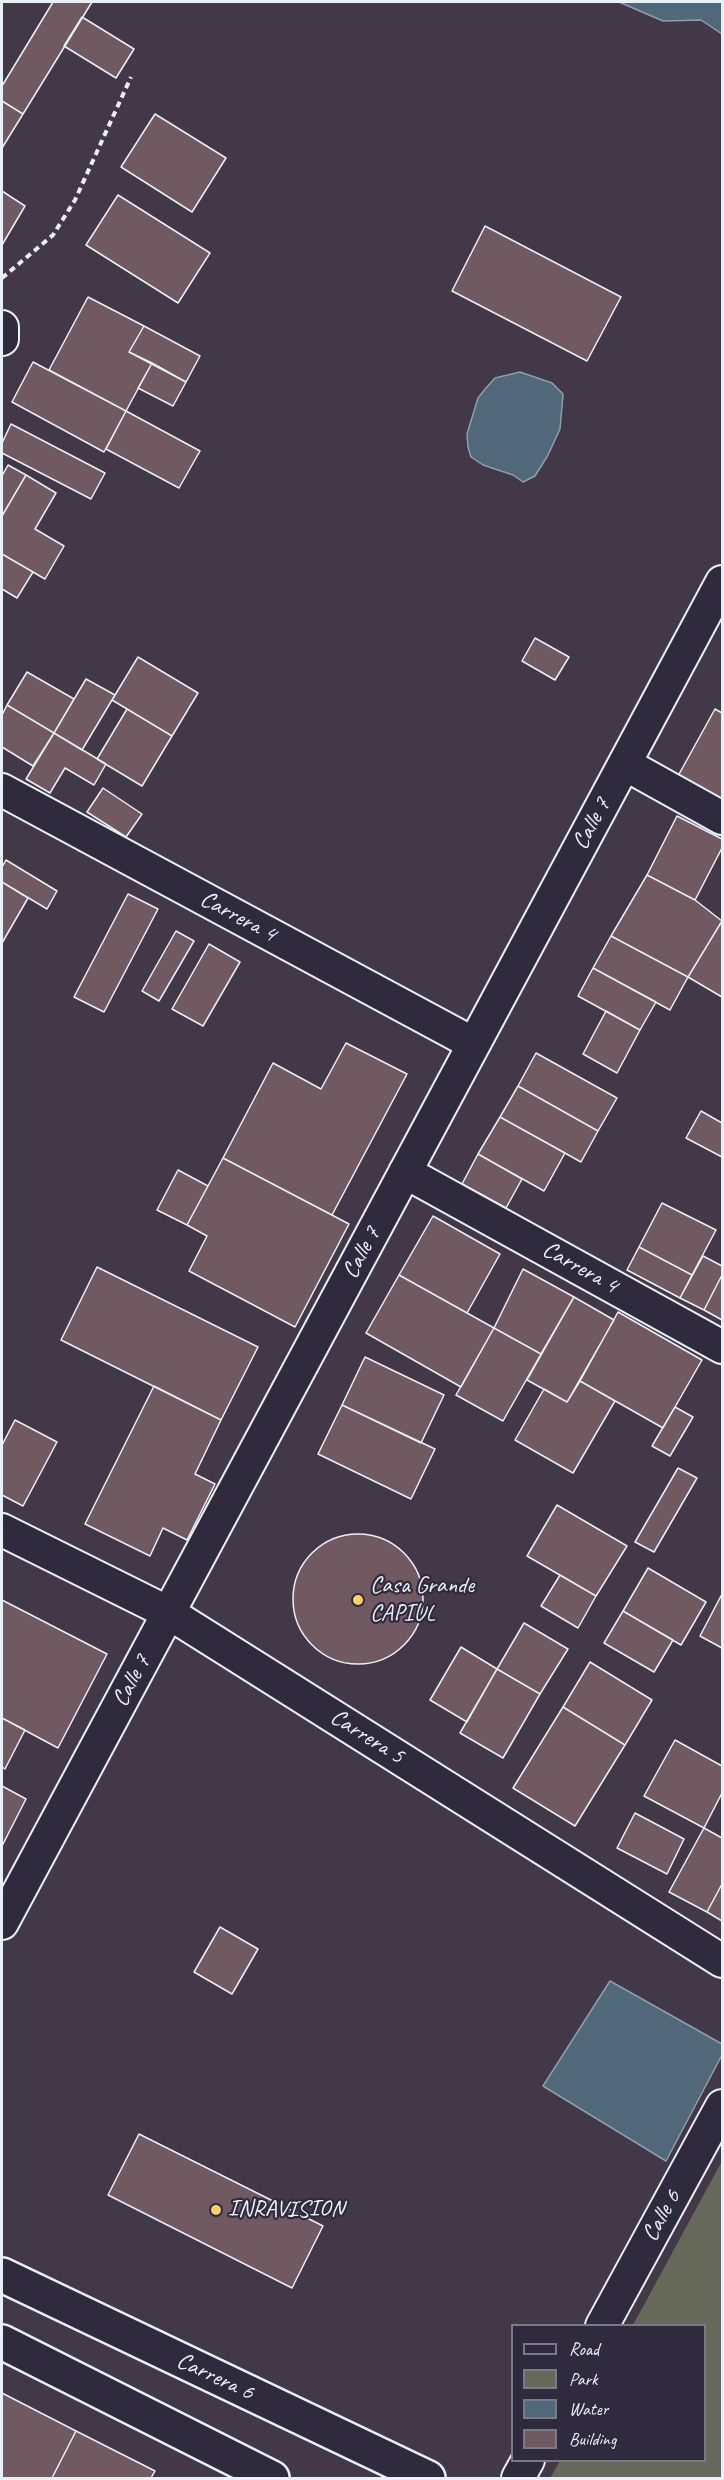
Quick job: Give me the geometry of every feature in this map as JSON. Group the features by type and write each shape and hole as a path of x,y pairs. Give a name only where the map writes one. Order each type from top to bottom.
{"main road":[{"name":"Carrera 6","path":"2,2275 428,2478"},
{"path":"2,2342 272,2478"}],"street":[{"path":"2,327 2,339"},
{"name":"Calle 7","path":"2,1923 723,582"},
{"path":"625,764 723,818"},
{"name":"Carrera 4","path":"2,790 474,1044"},
{"name":"Carrera 4","path":"405,1172 723,1347"},
{"name":"Carrera 5","path":"2,1530 169,1612 723,1961"},
{"name":"Calle 6","path":"603,2324 723,2106"},
{"path":"518,2478 527,2462"}],"path":[{"path":"2,278 52,235 75,200 132,77"}],"green space":[{"path":"722,2161 722,2478 550,2478 559,2462 706,2462 706,2324 634,2324"}],"water":[{"path":"619,2 722,2 722,34 701,20 663,21"},
{"path":"520,372 552,383 563,394 560,429 535,476 523,482 513,475 483,465 471,457 467,434 478,398 486,388 495,378"},
{"path":"610,1981 722,2044 722,2055 666,2161 543,2086"}],"building":[{"path":"53,2 92,2 23,114 2,101 2,86"},
{"path":"82,17 134,49 116,78 64,46"},
{"path":"2,101 23,114 2,148"},
{"path":"155,114 226,158 192,212 121,167"},
{"path":"2,191 25,206 2,245"},
{"path":"118,195 210,253 178,303 86,245"},
{"path":"485,226 621,297 587,361 452,291"},
{"path":"88,297 144,326 129,352 152,363 126,411 49,370"},
{"path":"144,326 200,356 186,382 129,352"},
{"path":"33,362 126,411 104,452 12,402"},
{"path":"152,363 186,382 173,406 138,388"},
{"path":"126,411 200,451 179,488 106,449"},
{"path":"11,424 105,473 91,499 2,453 2,443"},
{"path":"8,465 26,475 2,516 2,476"},
{"path":"26,475 56,493 35,529 64,546 45,579 2,554 2,516"},
{"path":"2,554 33,572 17,598 2,589"},
{"path":"535,638 569,657 555,680 522,661"},
{"path":"138,657 198,693 172,736 112,700"},
{"path":"27,672 74,699 54,733 7,705"},
{"path":"86,679 115,695 82,750 54,733"},
{"path":"7,705 54,733 33,766 2,747 2,715"},
{"path":"127,709 172,736 142,786 97,759"},
{"path":"715,709 722,713 722,801 678,776"},
{"path":"54,733 106,764 94,785 65,768 50,793 26,779"},
{"path":"103,788 142,814 126,837 87,812"},
{"path":"677,816 722,839 722,848 695,900 647,875"},
{"path":"6,860 57,891 47,909 2,882 2,867"},
{"path":"647,875 695,900 722,921 688,977 611,936"},
{"path":"2,882 28,898 2,943"},
{"path":"128,894 158,909 104,1012 74,997"},
{"path":"722,921 722,997 688,977"},
{"path":"176,931 194,941 159,1001 142,991"},
{"path":"611,936 688,977 670,1010 593,968"},
{"path":"209,944 240,962 203,1026 172,1009"},
{"path":"593,968 656,1002 640,1030 578,996"},
{"path":"606,1011 640,1030 617,1073 583,1054"},
{"path":"346,1043 407,1074 332,1215 223,1158 273,1063 321,1089"},
{"path":"536,1053 617,1098 598,1131 518,1086"},
{"path":"518,1086 598,1131 581,1162 500,1117"},
{"path":"701,1111 722,1123 722,1157 686,1138"},
{"path":"500,1117 565,1153 544,1191 478,1154"},
{"path":"478,1154 522,1179 506,1208 462,1184"},
{"path":"223,1158 349,1224 295,1327 189,1271 207,1236 187,1225"},
{"path":"178,1170 208,1186 187,1225 157,1210"},
{"path":"662,1203 716,1230 692,1275 639,1247"},
{"path":"433,1216 500,1254 467,1313 399,1275"},
{"path":"639,1247 692,1275 680,1298 627,1270"},
{"path":"703,1256 722,1266 722,1275 704,1310 680,1298"},
{"path":"97,1267 258,1347 221,1420 61,1340"},
{"path":"523,1269 574,1297 541,1354 494,1328"},
{"path":"399,1275 494,1328 461,1387 366,1333"},
{"path":"722,1275 722,1320 704,1310"},
{"path":"574,1297 614,1320 567,1402 527,1380"},
{"path":"618,1312 702,1360 663,1428 580,1381"},
{"path":"494,1328 541,1354 503,1421 456,1395"},
{"path":"365,1357 444,1395 421,1443 342,1405"},
{"path":"580,1381 615,1401 573,1473 515,1440 544,1389 567,1402"},
{"path":"154,1386 221,1420 195,1474 215,1484 187,1540 163,1528 150,1556 85,1524"},
{"path":"342,1405 435,1449 411,1499 318,1454"},
{"path":"675,1407 693,1417 670,1456 652,1446"},
{"path":"15,1420 57,1442 23,1506 2,1495 2,1445"},
{"path":"678,1468 697,1478 654,1552 635,1542"},
{"path":"557,1505 627,1546 596,1596 527,1556"},
{"name":"Casa Grande CAPIUL","path":"358,1534 383,1539 404,1553 418,1574 423,1599 418,1624 404,1645 383,1659 358,1664 333,1659 312,1645 298,1624 293,1599 298,1574 312,1553 333,1539"},
{"path":"648,1568 706,1602 681,1645 623,1611"},
{"path":"560,1575 596,1596 578,1628 541,1606"},
{"path":"722,1594 722,1648 700,1636"},
{"path":"2,1600 107,1654 58,1748 2,1718"},
{"path":"623,1611 673,1640 654,1672 604,1643"},
{"path":"524,1623 568,1649 540,1694 497,1669"},
{"path":"461,1647 497,1669 467,1722 430,1700"},
{"path":"590,1662 652,1700 625,1745 563,1707"},
{"path":"497,1669 540,1694 503,1758 460,1733"},
{"path":"563,1707 625,1745 575,1826 513,1788"},
{"path":"2,1718 25,1730 5,1769 2,1767"},
{"path":"675,1740 722,1766 722,1793 704,1828 644,1796"},
{"path":"2,1786 26,1799 2,1846"},
{"path":"635,1813 684,1839 667,1874 617,1848"},
{"path":"704,1828 722,1838 722,1884 707,1912 669,1892"},
{"path":"722,1884 722,1921 707,1912"},
{"path":"220,1927 258,1949 232,1994 194,1972"},
{"name":"INRAVISION","path":"139,2134 323,2226 292,2288 108,2195"},
{"path":"2,2393 76,2431 52,2478 2,2478"},
{"path":"76,2431 155,2471 151,2478 52,2478"}],"place":[{"name":"Casa Grande CAPIUL","path":"358,1600"},
{"name":"INRAVISION","path":"216,2210"}]}
